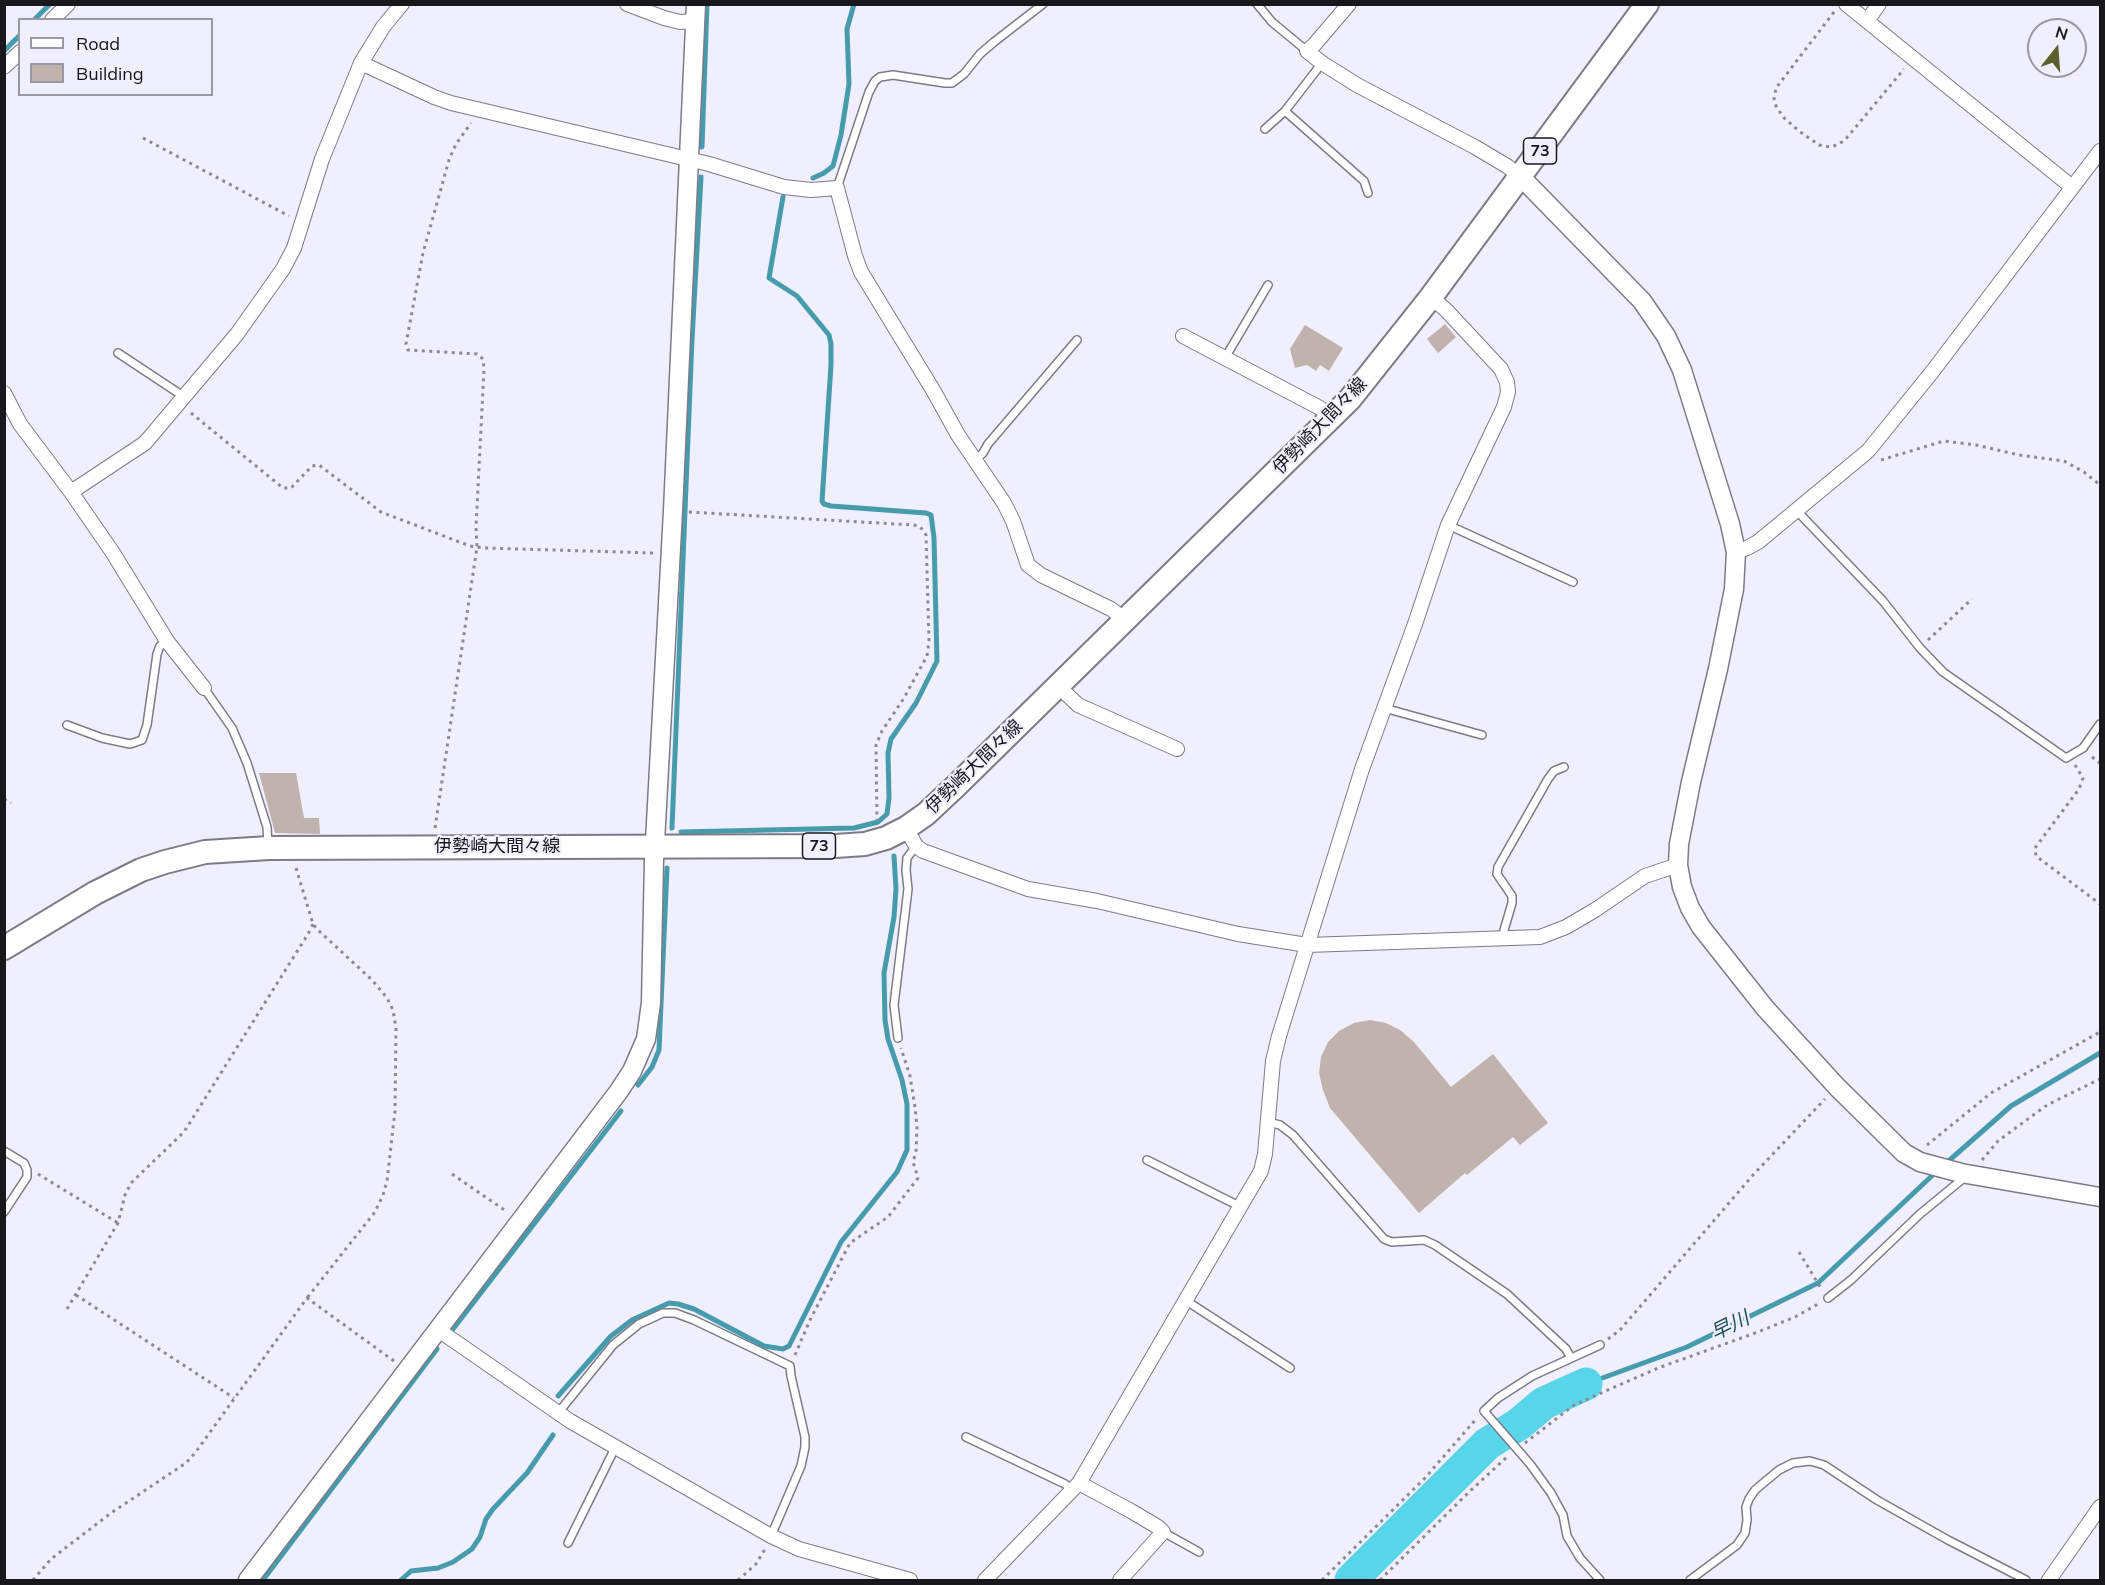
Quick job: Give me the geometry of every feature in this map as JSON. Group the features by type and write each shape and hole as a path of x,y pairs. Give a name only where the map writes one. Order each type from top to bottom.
{"main road":[{"name":"伊勢崎大間々線","path":"4,948 95,893 141,870 206,852 268,848 835,846 911,837 926,814 1361,387 1521,177 1647,4"}],"street":[{"path":"54,18 68,4"},
{"path":"71,492 145,443 237,334 283,269 294,249 333,129 361,63 383,27 402,4"},
{"path":"627,4 680,22 696,13"},
{"path":"1349,4 1314,45 1306,51 1357,85 1474,147 1521,177 1641,301 1666,336 1682,370 1730,524 1736,552 1732,601 1683,820 1678,865 1682,887 1701,927 1765,1008 1837,1087 1904,1153 1917,1160 1965,1174 2100,1197"},
{"path":"1846,4 2073,187"},
{"path":"1867,21 1879,4"},
{"path":"248,1581 619,1091 641,1054 651,1003 655,847 696,13"},
{"path":"4,67 18,54"},
{"path":"361,63 434,97 689,160 784,187 812,190 837,188 861,272 958,435 1004,503 1013,521 1028,565 1041,575 1111,609 1124,619"},
{"path":"1736,552 1752,545 1797,511 1868,451 1932,372 2100,151"},
{"path":"985,1581 1076,1486 1100,1450 1261,1171 1265,1154 1273,1060 1362,769 1448,525 1504,407 1508,392 1507,382 1501,369 1431,297"},
{"path":"1183,336 1320,408 1330,418"},
{"path":"4,393 20,424 113,553 166,641 204,688"},
{"path":"1057,685 1078,705 1177,749"},
{"path":"911,837 923,851 1028,889 1097,901 1238,934 1307,945 1540,937 1566,927 1645,876 1678,865"},
{"path":"437,1329 558,1413 615,1448 771,1536 799,1549 910,1581"},
{"path":"1076,1486 1131,1511 1158,1527 1163,1533 1120,1581"},
{"path":"2049,1581 2100,1507"}],"lane":[{"path":"837,188 869,92 875,81 880,77 893,75 945,83 952,82 964,74 980,54 1043,4"},
{"path":"1257,4 1272,22 1306,51"},
{"path":"1265,129 1285,111 1322,63"},
{"path":"1285,111 1364,181 1368,193"},
{"path":"1224,358 1268,285"},
{"path":"975,460 1077,340"},
{"path":"118,353 181,399"},
{"path":"1797,511 1883,601 1920,648 1943,672 2066,758 2083,748 2100,724"},
{"path":"1448,525 1573,582"},
{"path":"67,725 102,738 130,744 142,740 147,725 157,654 160,646 166,641"},
{"path":"204,688 231,728 247,763 267,827 268,848"},
{"path":"1384,708 1482,735"},
{"path":"1502,937 1512,896 1497,874 1498,867 1548,779 1554,771 1564,767"},
{"path":"898,1038 894,1005 908,889 907,858 911,837"},
{"path":"1268,1122 1280,1125 1293,1135 1384,1239 1392,1242 1424,1240 1436,1245 1507,1294 1566,1349 1571,1358"},
{"path":"4,1151 24,1163 27,1170 27,1177 4,1212"},
{"path":"1147,1160 1239,1206"},
{"path":"1826,1295 1851,1280 1965,1174"},
{"path":"1185,1300 1290,1368"},
{"path":"558,1413 613,1345 639,1324 663,1313 675,1313 694,1320 790,1366 805,1437 805,1447 801,1466 771,1536"},
{"path":"1600,1345 1533,1376 1498,1398 1484,1411 1551,1493 1563,1515 1567,1536 1580,1558 1600,1581"},
{"path":"966,1437 1065,1484 1076,1486"},
{"path":"568,1543 615,1448"},
{"path":"1690,1581 1737,1545 1745,1533 1746,1507 1755,1490 1779,1470 1793,1463 1810,1461 1824,1465 1877,1500 2026,1581"},
{"path":"1163,1533 1199,1552"}],"path":[{"path":"1840,4 1776,88 1774,99 1776,106 1799,131 1819,145 1830,147 1845,140 1913,58"},
{"path":"433,848 477,547 484,369 483,359 477,354 408,350 406,344 423,253 449,160 456,144 473,121 479,108"},
{"path":"143,138 302,223"},
{"path":"181,399 284,488 291,488 312,466 319,465 381,512 477,547 670,554"},
{"path":"1861,456 1880,460 1944,441 1976,445 2019,456 2064,461 2084,472 2100,485"},
{"path":"673,512 913,525 923,530 926,535 929,641 927,656 876,745 878,841"},
{"path":"1920,648 1972,599"},
{"path":"2066,758 2078,767 2084,778 2079,789 2035,848 2036,856 2100,904"},
{"path":"4,799 11,803"},
{"path":"33,1581 51,1559 111,1513 195,1454 306,1298 375,1212 383,1195 387,1181 396,1093 396,1028 393,1010 387,998 372,980 313,924 307,898 293,860 292,848"},
{"path":"67,1309 118,1223 131,1183 184,1132 313,924"},
{"path":"1917,1160 1936,1136 1991,1093 2100,1032"},
{"path":"790,1366 810,1320 850,1242 888,1217 918,1178 913,1162 916,1152 917,1127 915,1107 910,1076 898,1038"},
{"path":"1965,1174 1998,1141 2047,1105 2100,1078"},
{"path":"1600,1345 1620,1330 1754,1175 1837,1087"},
{"path":"27,1170 38,1173 118,1223"},
{"path":"452,1174 519,1221"},
{"path":"1380,1581 1515,1447 1574,1405 1658,1368 1795,1317 1826,1295 1799,1252"},
{"path":"75,1294 234,1398"},
{"path":"306,1298 406,1370"},
{"path":"1322,1581 1425,1478 1484,1411"},
{"path":"738,1581 756,1564 771,1536"}],"building":[{"path":"1445,324 1456,337 1438,353 1427,339"},
{"path":"1305,325 1343,348 1329,371 1320,365 1316,371 1307,365 1295,368 1290,349"},
{"path":"259,773 296,773 304,818 319,818 320,834 275,833"},
{"path":"1370,1020 1386,1023 1400,1030 1414,1042 1451,1087 1493,1054 1548,1123 1520,1145 1513,1137 1467,1175 1465,1173 1419,1213 1330,1108 1323,1090 1319,1073 1321,1057 1328,1042 1339,1031 1354,1023"}],"waterway":[{"path":"36,18 50,4"},
{"path":"702,147 707,4"},
{"path":"813,178 833,166 841,135 849,84 847,29 854,4"},
{"path":"4,51 18,37"},
{"path":"672,828 701,177"},
{"path":"681,832 854,828 878,822 887,814 888,753 891,739 916,703 937,661 934,538 931,515 831,506 822,501 831,344 829,335 797,296 769,278 783,197"},
{"path":"558,1396 611,1336 632,1320 669,1303 694,1309 764,1346 783,1349 789,1346 841,1242 897,1172 907,1150 907,1104 902,1080 888,1039 885,1020 884,973 894,917 896,889 894,856"},
{"path":"638,1085 652,1067 659,1050 667,868"},
{"name":"早川","path":"1944,1165 2011,1106 2100,1053"},
{"path":"453,1329 621,1111"},
{"name":"早川","path":"1586,1384 1687,1347 1818,1283 1937,1171"},
{"path":"263,1580 437,1349"},
{"name":"早川","path":"1351,1580 1487,1444 1519,1424 1544,1403 1586,1384"},
{"path":"401,1580 411,1571 438,1568 453,1562 472,1549 493,1509 527,1473 553,1435"}]}
